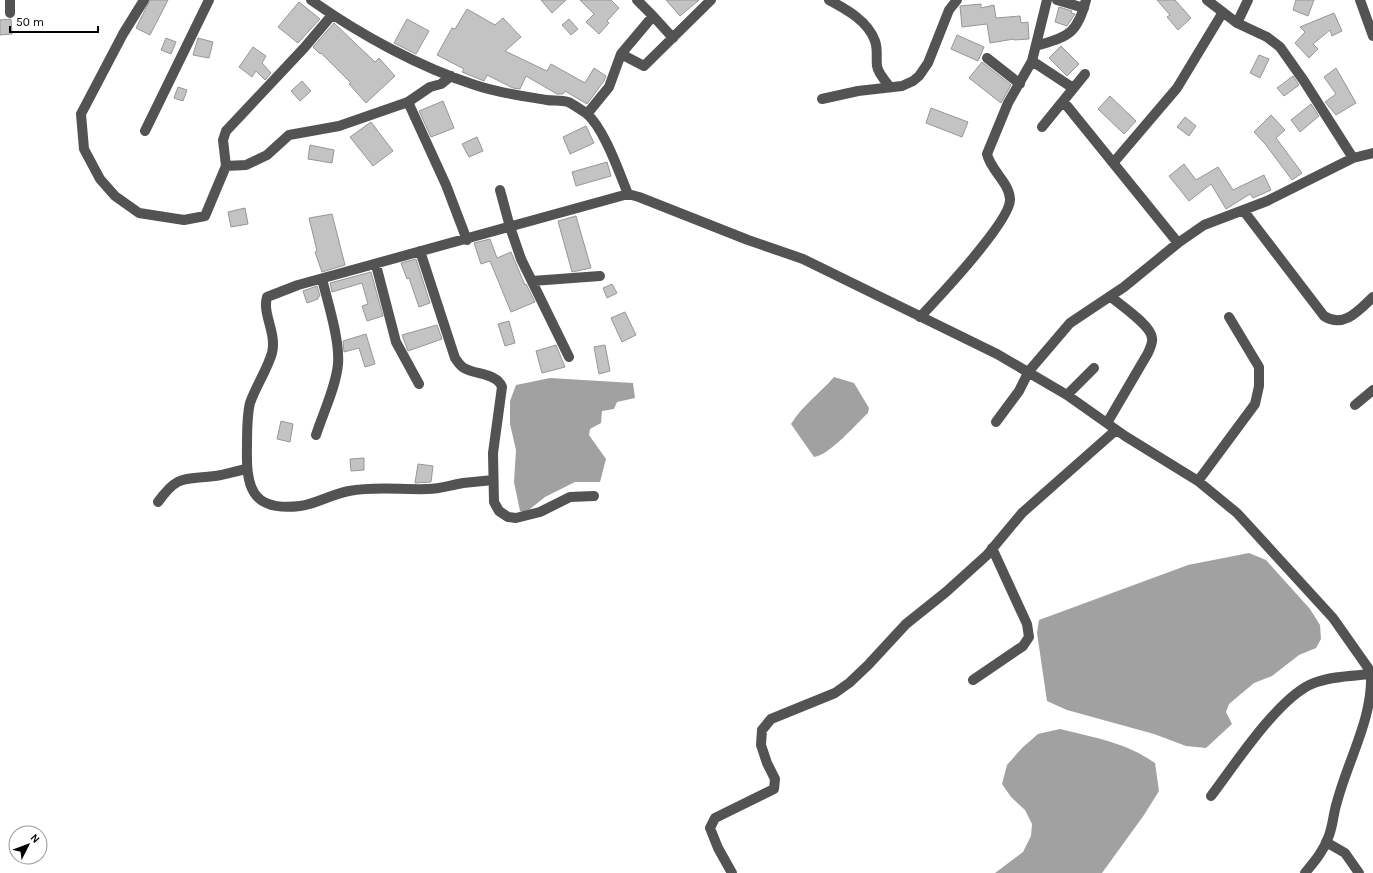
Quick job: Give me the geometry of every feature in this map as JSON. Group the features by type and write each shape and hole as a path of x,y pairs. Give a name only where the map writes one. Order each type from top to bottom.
{"street":[{"path":"10,0 10,13"},
{"path":"144,0 123,34 81,114 84,149 100,179 115,196 139,213 184,220 205,216 226,166 223,140 226,131 304,48 332,15"},
{"path":"146,131 209,0"},
{"path":"311,0 332,15 379,42 451,76 476,86 511,94 568,102 587,114 609,148 628,194"},
{"path":"637,0 673,38"},
{"path":"621,54 644,66 711,0"},
{"path":"829,0 856,16 867,27 875,40 877,66 890,87"},
{"path":"822,99 902,86 919,76 928,63 949,10 957,0"},
{"path":"920,317 985,242 1009,210 1011,201 1007,188 989,162 987,154 1008,103 1032,61 1047,0"},
{"path":"1036,46 1065,37 1077,26 1085,4 1057,0"},
{"path":"1208,0 1237,23 1267,37 1280,47 1304,81 1353,158"},
{"path":"1237,23 1248,0"},
{"path":"1360,0 1373,36"},
{"path":"1114,162 1177,88 1223,12"},
{"path":"587,114 609,87 621,54 653,16"},
{"path":"987,58 1020,84"},
{"path":"1032,61 1073,88"},
{"path":"1042,127 1085,74"},
{"path":"226,166 246,165 266,155 289,135 340,126 408,102 430,87 441,84 451,76"},
{"path":"1063,101 1114,162 1145,205 1178,243"},
{"path":"408,102 446,185 467,240"},
{"path":"996,422 1016,395 1029,371 1070,323 1110,296 1178,243 1204,225 1267,201 1353,158 1373,153"},
{"path":"500,190 510,227 521,259 569,357"},
{"path":"493,480 463,483 429,489 372,489 349,491 300,506 277,506 264,502 254,494 249,486 246,469 250,404 272,352 274,338 266,307 268,296 420,251 467,240 628,194 748,240 803,259 920,317 975,342 1029,371 1116,430 1198,481 1237,513 1333,618 1372,675 1372,698 1337,802 1326,842 1319,856 1305,873"},
{"path":"1243,210 1324,316 1336,322 1344,320 1373,297"},
{"path":"420,251 455,358 465,368 492,378 500,383 502,387 493,453 494,502 499,511 508,517 516,518 540,512 570,498 594,496"},
{"path":"376,265 396,342 419,384"},
{"path":"532,281 600,276"},
{"path":"316,435 336,376 338,362 337,346 322,279"},
{"path":"1106,423 1152,344 1152,338 1146,326 1110,296"},
{"path":"1198,481 1255,404 1259,386 1259,367 1229,317"},
{"path":"1066,395 1094,368"},
{"path":"1355,405 1373,390"},
{"path":"732,873 718,848 710,828 715,818 774,789 775,779 767,763 761,745 762,730 771,719 835,693 849,683 906,624 946,592 992,548 1022,513 1116,430"},
{"path":"158,502 167,490 184,479 193,476 215,476 246,469"},
{"path":"973,680 1023,646 1029,637 1027,624 992,548"},
{"path":"1211,796 1282,705 1298,691 1313,683 1336,677 1372,675"},
{"path":"1326,842 1345,853 1359,873"}],"shaded area":[{"path":"834,377 854,383 869,408 868,413 828,451 814,457 791,424 795,417"},
{"path":"550,378 633,383 635,398 617,402 614,409 602,411 601,423 590,429 589,435 606,459 600,482 575,482 545,497 525,513 520,511 514,482 516,450 510,424 510,401 516,385"},
{"path":"1249,553 1266,560 1310,609 1320,625 1321,639 1316,648 1299,655 1272,676 1254,683 1229,704 1226,712 1232,724 1206,748 1186,746 1154,734 1067,710 1047,701 1037,633 1039,620 1188,565"},
{"path":"1060,729 1097,738 1133,750 1144,756 1155,763 1159,791 1144,815 1102,873 995,873 1023,852 1031,836 1032,824 1025,810 1011,797 1002,784 1007,765 1022,748 1038,734"}],"building":[{"path":"150,0 168,0 150,35 136,28"},
{"path":"541,0 566,0 552,13"},
{"path":"580,0 611,0 619,8 607,21 609,23 599,34 586,22 594,14"},
{"path":"666,0 699,0 680,16"},
{"path":"1157,0 1175,0 1191,18 1178,30 1167,17 1170,15"},
{"path":"1296,0 1314,0 1308,16 1293,10"},
{"path":"299,2 320,19 298,43 278,27"},
{"path":"981,4 981,8 994,5 996,18 1020,16 1021,23 1028,22 1029,39 1014,39 990,43 987,24 962,27 960,6"},
{"path":"1059,7 1072,11 1071,13 1075,14 1067,26 1055,22"},
{"path":"467,9 495,25 503,18 521,37 505,51 547,71 551,64 585,83 594,68 606,76 604,81 587,104 565,91 563,94 557,94 526,76 520,89 513,88 487,75 484,81 462,72 464,69 437,55 452,28 455,29"},
{"path":"1334,13 1342,31 1332,36 1330,30 1313,44 1318,49 1309,58 1295,43 1305,32 1300,27"},
{"path":"11,19 12,34 0,35 0,20"},
{"path":"407,19 429,31 416,54 394,43"},
{"path":"569,19 578,29 571,35 562,25"},
{"path":"334,23 375,62 379,58 395,76 366,103 349,84 351,83 313,47"},
{"path":"957,35 984,47 978,61 951,49"},
{"path":"166,38 176,42 171,54 161,50"},
{"path":"198,38 213,42 209,58 193,55"},
{"path":"1061,46 1079,64 1067,76 1049,58"},
{"path":"253,47 266,56 262,63 271,73 265,80 256,71 252,77 239,67"},
{"path":"1259,55 1269,59 1260,78 1250,73"},
{"path":"982,62 1011,85 1001,103 969,78"},
{"path":"1336,68 1356,103 1336,115 1325,102 1336,94 1324,77"},
{"path":"1293,76 1299,85 1284,96 1277,88"},
{"path":"302,81 311,91 300,101 291,91"},
{"path":"178,87 187,90 183,101 174,98"},
{"path":"1110,96 1136,121 1124,134 1098,109"},
{"path":"443,101 454,128 431,137 419,111"},
{"path":"1311,104 1319,116 1300,132 1291,120"},
{"path":"931,108 968,122 962,137 926,123"},
{"path":"1271,115 1285,130 1276,138 1302,173 1292,180 1266,145 1254,132"},
{"path":"1185,117 1196,126 1189,136 1177,127"},
{"path":"371,122 393,151 373,166 350,137"},
{"path":"586,126 594,143 570,154 563,137"},
{"path":"477,137 483,151 469,157 462,144"},
{"path":"310,145 334,150 332,163 308,159"},
{"path":"607,162 611,176 576,186 572,172"},
{"path":"1184,164 1196,180 1218,167 1233,190 1264,175 1271,190 1253,198 1250,194 1226,209 1211,184 1189,201 1169,176"},
{"path":"245,208 248,224 231,227 228,212"},
{"path":"332,214 345,265 322,272 315,252 317,251 309,218"},
{"path":"576,216 591,268 572,272 558,221"},
{"path":"490,239 497,258 511,252 525,285 526,284 535,302 511,312 490,261 481,264 474,243"},
{"path":"416,259 430,303 419,307 409,278 407,279 401,263"},
{"path":"371,272 383,316 367,321 362,306 368,304 362,283 332,292 330,283"},
{"path":"612,284 617,293 607,298 603,288"},
{"path":"317,286 320,296 318,299 307,303 303,291"},
{"path":"625,312 636,335 622,342 611,318"},
{"path":"509,321 515,343 505,346 498,324"},
{"path":"437,325 442,339 408,351 402,335"},
{"path":"366,334 375,364 365,367 359,348 344,352 343,341"},
{"path":"556,345 565,367 542,373 536,351"},
{"path":"605,345 610,371 599,374 594,347"},
{"path":"281,421 293,424 290,442 277,439"},
{"path":"364,458 364,470 351,471 350,459"},
{"path":"418,464 433,466 431,482 415,483"}]}
